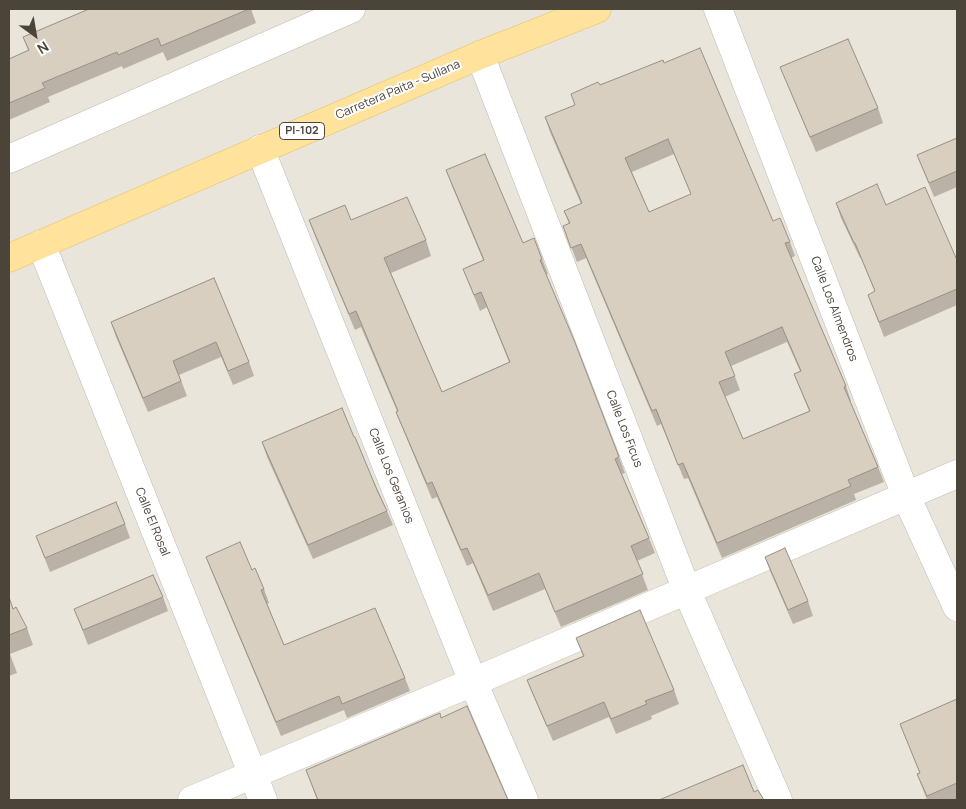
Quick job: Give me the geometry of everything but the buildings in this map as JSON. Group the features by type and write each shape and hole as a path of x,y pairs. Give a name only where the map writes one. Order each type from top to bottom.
{"main road":[{"name":"Carretera Paita - Sullana","path":"9,258 480,55 597,9"}],"street":[{"path":"9,159 351,9"},
{"name":"Calle Los Almendros","path":"718,9 906,496 957,607"},
{"name":"Calle Los Ficus","path":"480,55 687,591 778,800"},
{"name":"Calle Los Geranios","path":"260,149 473,682 524,800"},
{"name":"Calle El Rosal","path":"41,244 262,800"},
{"path":"192,800 687,591 957,474"}],"shaded area":[{"path":"9,9 957,9 957,800 9,800"}]}
